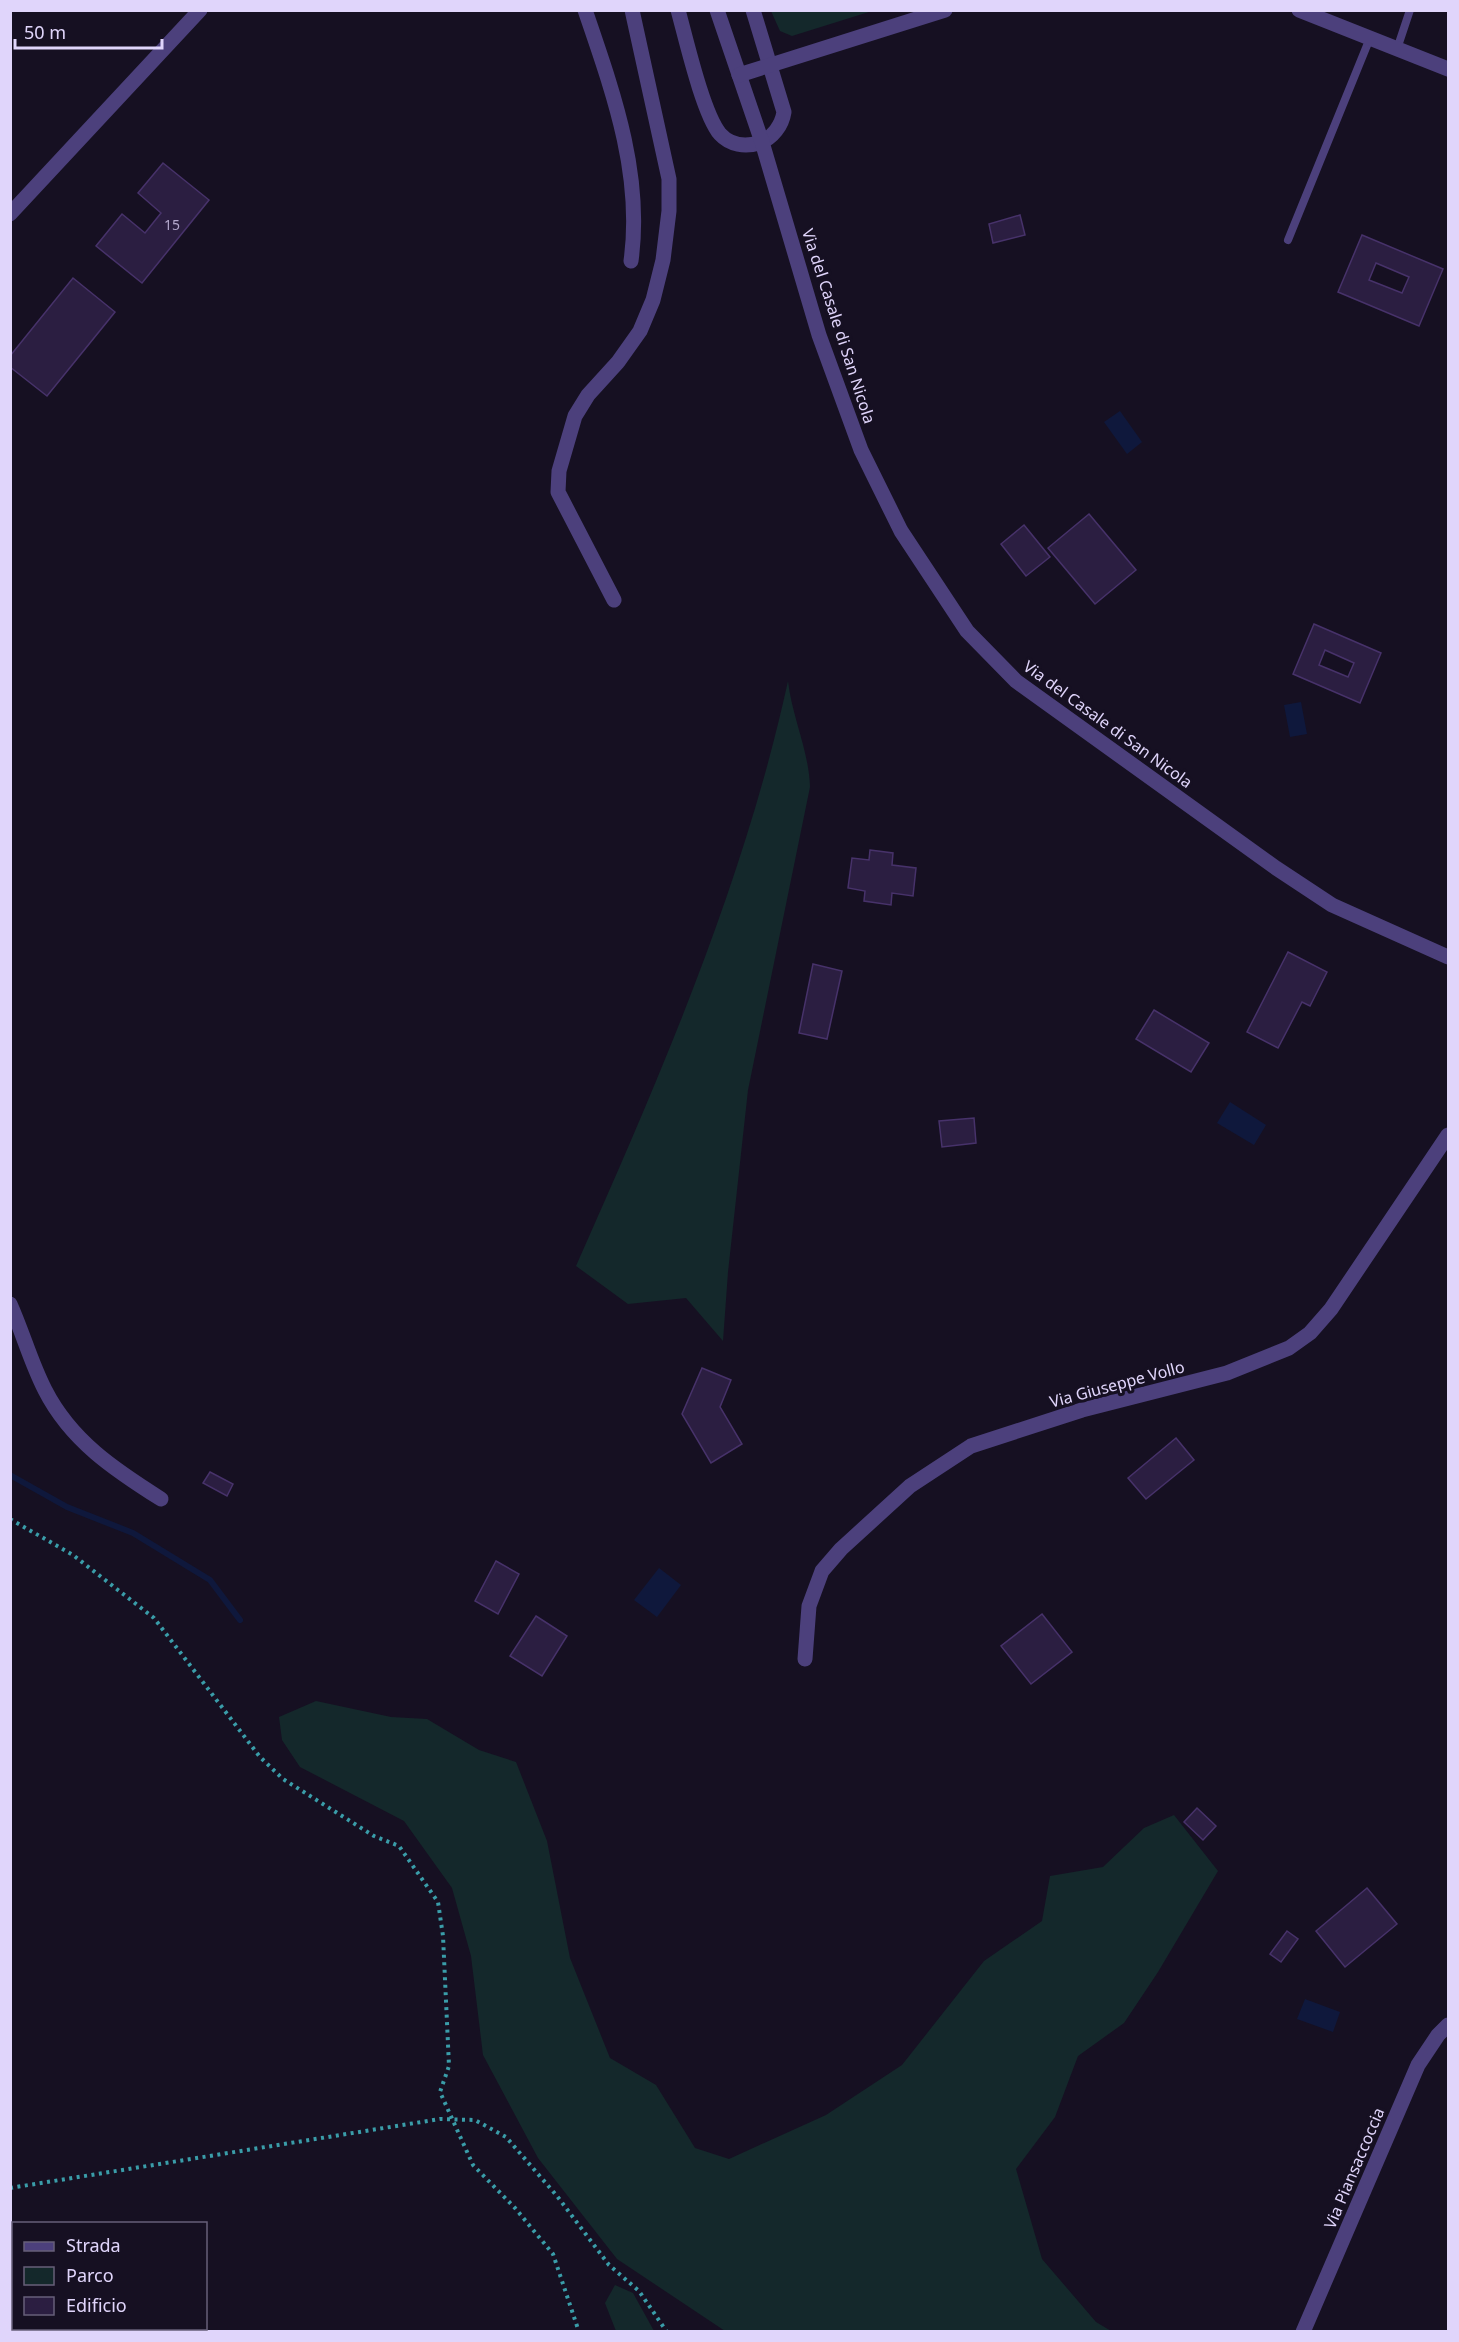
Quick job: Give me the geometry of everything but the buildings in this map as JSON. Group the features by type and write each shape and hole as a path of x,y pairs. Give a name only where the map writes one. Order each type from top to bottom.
{"street":[{"path":"10,214 200,10"},
{"path":"585,10 627,146 636,226 631,261"},
{"path":"614,600 558,492 559,471 575,416 588,395 618,362 640,331 653,300 663,260 669,212 669,179 632,10"},
{"path":"678,10 710,116 716,129 733,143 762,142 779,127 784,112 753,10"},
{"name":"Via del Casale di San Nicola","path":"717,10 762,142 819,335 861,450 901,531 967,631 1016,681 1276,868 1332,905 1449,957"},
{"path":"739,75 945,10"},
{"path":"1299,10 1449,69"},
{"name":"Via Giuseppe Vollo","path":"806,1659 809,1606 822,1571 841,1549 910,1486 971,1446 1082,1410 1227,1373 1289,1348 1310,1333 1331,1309 1449,1135"},
{"path":"10,1305 44,1389 59,1414 94,1453 161,1499"},
{"name":"Via Piansaccoccia","path":"1303,2331 1418,2065 1438,2035 1449,2025"}],"lane":[{"path":"1397,49 1410,10"},
{"path":"1288,240 1370,38"}],"path":[{"path":"10,1520 73,1555 154,1618 260,1757 283,1779 374,1836 399,1846 438,1902 443,1936 449,2066 440,2092 473,2165 515,2208 553,2254 579,2331"},
{"path":"10,2188 429,2120 476,2120 506,2137 557,2196 609,2265 639,2291 667,2331"}],"green space":[{"path":"771,10 872,11 792,36 780,31"},
{"path":"788,681 807,760 810,787 748,1090 728,1272 723,1341 686,1298 628,1304 576,1266 668,1051 724,905 770,756"},
{"path":"316,1701 391,1717 427,1719 479,1750 516,1762 547,1841 570,1958 610,2058 656,2085 695,2148 729,2159 826,2115 902,2065 984,1961 1042,1921 1050,1876 1103,1867 1144,1828 1174,1815 1218,1871 1158,1972 1124,2023 1078,2056 1055,2117 1016,2169 1042,2259 1096,2322 1111,2331 725,2331 617,2259 538,2158 483,2055 471,1956 452,1888 404,1821 300,1767 282,1740 279,1717"},
{"path":"615,2285 633,2293 654,2331 616,2331 605,2303"}],"water":[{"path":"1120,411 1142,442 1127,454 1104,422"},
{"path":"1301,702 1307,734 1290,737 1284,705"},
{"path":"1230,1102 1266,1125 1254,1145 1217,1123"},
{"path":"659,1568 681,1585 657,1617 634,1600"},
{"path":"1305,1999 1340,2012 1333,2032 1297,2019"}],"waterway":[{"path":"10,1475 67,1507 133,1533 210,1580 240,1620"}]}
